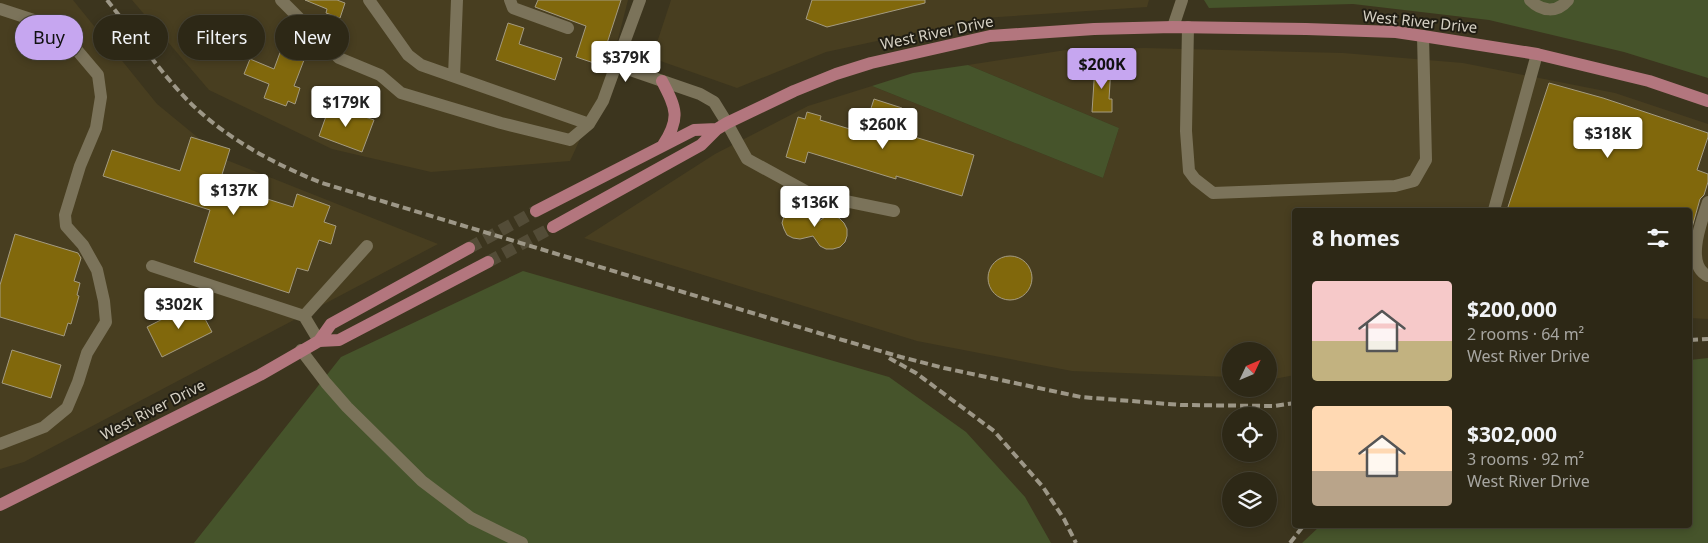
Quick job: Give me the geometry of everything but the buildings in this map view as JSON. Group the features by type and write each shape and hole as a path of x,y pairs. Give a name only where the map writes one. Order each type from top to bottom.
{"main road":[{"name":"West River Drive","path":"553,227 701,145 722,126 794,91 836,74 871,63 990,36 1094,29 1174,27 1369,31 1423,36 1537,54 1649,81 1708,102"},
{"path":"662,81 674,103 675,115 672,132 663,146"},
{"name":"West River Drive","path":"536,211 694,130 722,126"},
{"name":"West River Drive","path":"319,341 331,324 469,248"},
{"name":"West River Drive","path":"0,504 260,374 319,341 339,340 488,262"}],"street":[{"path":"281,0 339,58 380,75 401,92 501,123 570,140 589,124 603,101 640,0"},
{"path":"369,0 408,55 421,65 589,124"},
{"path":"454,76 456,0"},
{"path":"510,0 513,8 568,28"},
{"path":"1174,27 1182,0"},
{"path":"1530,0 1544,9 1551,10 1561,7 1568,0"},
{"path":"0,9 52,26 76,49 98,75 101,97 96,128 80,166 65,214 66,226 83,245 97,270 104,301 106,322 88,352 67,408 44,427 0,444"},
{"path":"1188,27 1186,131 1188,171 1214,194 1395,186 1414,181 1426,160 1423,36"},
{"path":"1495,208 1537,54"},
{"path":"616,65 700,94 714,102 722,126 747,159 810,194 894,211"},
{"path":"1708,202 1699,229 1696,250 1697,263 1705,275 1708,276"},
{"path":"304,316 367,246"},
{"path":"152,266 304,316 319,341"},
{"path":"301,350 326,384 347,407 422,481 471,518 522,543"}],"shaded area":[{"path":"0,0 73,0 93,25 93,60 121,60 157,104 224,159 438,244 24,462 0,469"},
{"path":"132,0 628,0 608,78 570,161 431,172 332,149 209,90 183,60 265,60 265,15 178,15 178,54 168,42 168,15 145,15"},
{"path":"671,0 1149,0 1147,7 983,18 826,52 737,88 652,58"},
{"path":"1145,48 1343,53 1463,63 1615,93 1708,124 1708,319 1692,318 1692,208 1292,208 1292,376 1278,378 1278,342 1222,342 1222,377 1072,371 917,341 584,238 715,154 808,106 872,86 1103,178 1119,128 968,65 1066,50"}],"green space":[{"path":"1204,0 1708,0 1708,78 1624,52 1489,20 1353,4 1209,8"},
{"path":"968,65 1119,128 1103,178 872,86 913,73"},
{"path":"523,271 889,377 966,432 1025,497 1051,543 194,543 341,357"},
{"path":"1708,358 1708,543 1302,543 1318,528 1692,528 1692,360"}],"tunnel":[{"path":"469,248 536,211"},
{"path":"488,262 553,227"}],"railway":[{"path":"107,0 178,90 209,120 263,156 322,183 822,334 944,368 1081,397 1181,405 1274,406 1292,403"},
{"path":"1692,340 1708,339"},
{"path":"889,358 916,373 994,431 1043,487 1064,519 1076,543"},
{"path":"1290,543 1302,528"}]}
